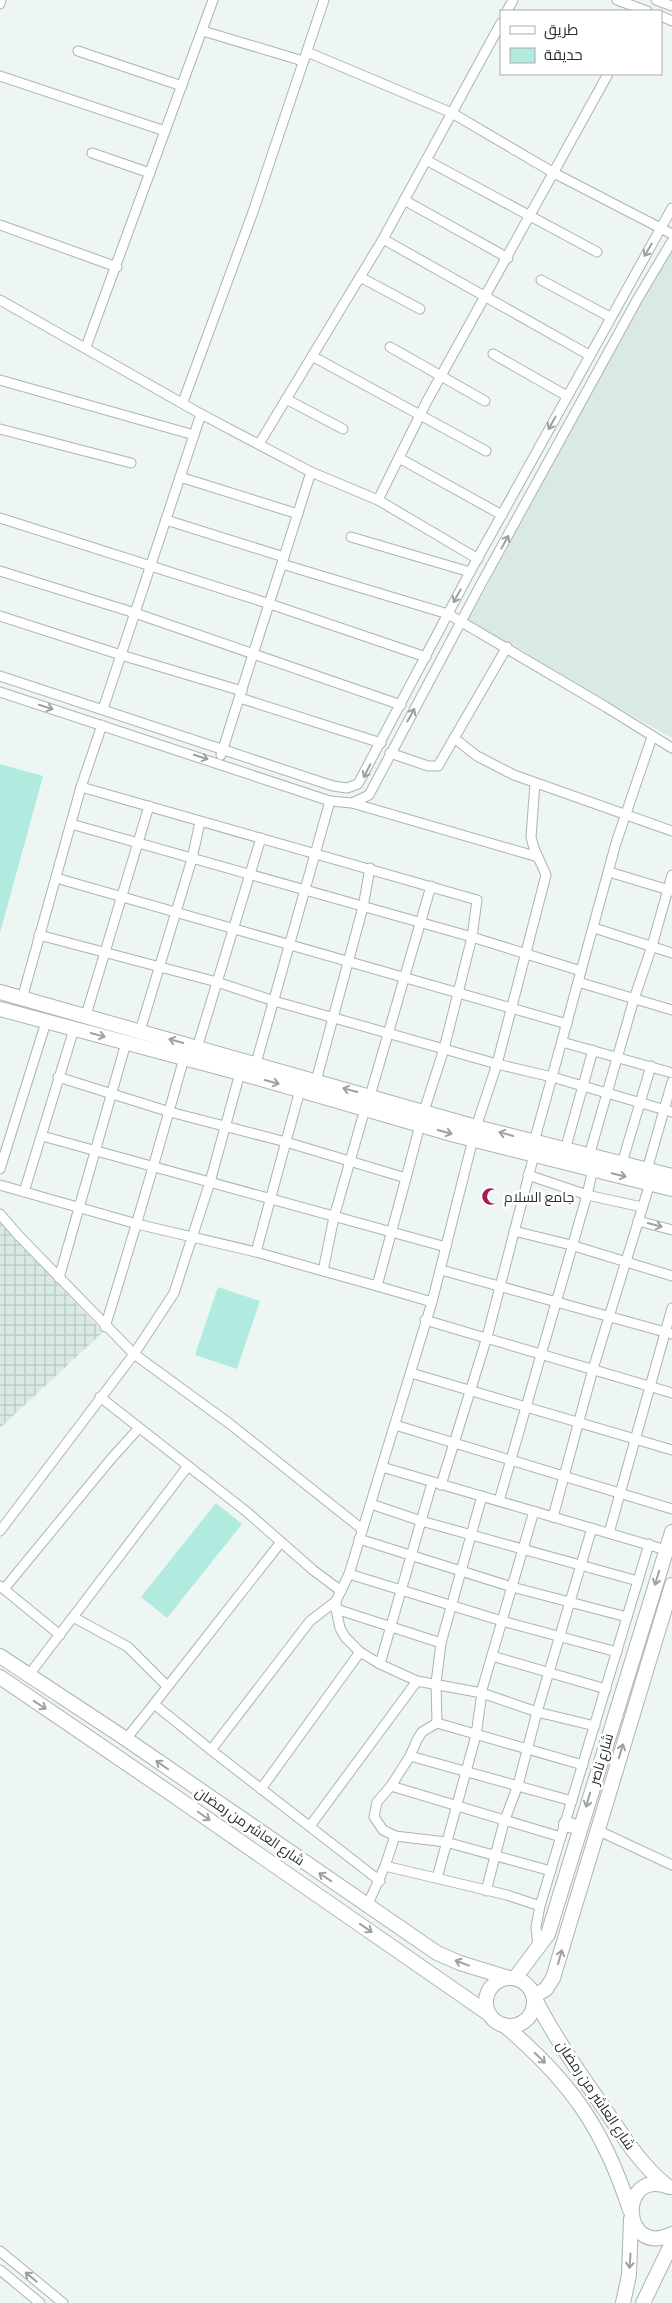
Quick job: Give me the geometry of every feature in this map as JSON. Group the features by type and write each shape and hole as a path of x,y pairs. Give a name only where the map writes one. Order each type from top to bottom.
{"main road":[{"path":"0,992 256,1063 316,1081 367,1102"},
{"path":"0,1009 300,1090 367,1102 475,1133 648,1177 672,1176"},
{"path":"534,1148 565,1150 591,1162 622,1163 672,1188"},
{"name":"شارع ناصر","path":"512,1978 538,1949 548,1934 597,1770 672,1532"},
{"name":"شارع ناصر","path":"535,1997 546,1989 554,1978 672,1585"},
{"name":"شارع العاشر من رمضان","path":"0,1656 126,1739 437,1953 468,1966 512,1978"},
{"name":"شارع العاشر من رمضان","path":"0,1677 173,1794 489,2014"},
{"path":"597,1770 614,1776"},
{"path":"173,1794 184,1780"},
{"path":"566,1824 580,1828"},
{"path":"512,1978 524,1981 535,1997 534,2008 530,2017 522,2023 513,2026 495,2021 489,2014 486,2005 486,1996 490,1988 497,1981 512,1978"},
{"name":"شارع العاشر من رمضان","path":"535,1997 558,2041 633,2151 654,2175 670,2187"},
{"name":"شارع العاشر من رمضان","path":"504,2025 563,2082 596,2128 614,2163 631,2214"},
{"path":"623,2303 629,2275 633,2200 638,2192 646,2186 656,2184 670,2187"},
{"path":"631,2214 635,2226 649,2237 657,2238 672,2234"},
{"path":"643,2303 672,2243"}],"street":[{"path":"0,4 1,0"},
{"path":"86,347 117,267 213,0"},
{"path":"183,402 253,212 324,0"},
{"path":"617,0 642,10"},
{"path":"656,0 672,6"},
{"path":"259,444 383,239 500,25"},
{"path":"203,31 303,61"},
{"path":"78,51 182,86"},
{"path":"307,52 452,112 554,173 672,234"},
{"path":"378,500 441,377 607,75"},
{"path":"0,76 165,131"},
{"path":"92,153 150,173"},
{"path":"426,160 597,252"},
{"path":"404,200 508,258"},
{"path":"0,676 333,786 353,788 362,780 470,572 672,208"},
{"path":"0,225 117,267"},
{"path":"383,239 589,355"},
{"path":"352,803 365,798 373,790 390,753 463,622 480,586 637,300 672,241"},
{"path":"360,277 420,308"},
{"path":"541,280 610,318"},
{"path":"0,300 183,402 201,414 311,472 378,500 478,559"},
{"path":"390,347 485,401"},
{"path":"493,354 567,396"},
{"path":"312,356 486,451"},
{"path":"0,380 194,435"},
{"path":"286,399 343,429"},
{"path":"103,709 201,414"},
{"path":"0,428 132,463"},
{"path":"400,458 502,514"},
{"path":"218,763 311,472"},
{"path":"180,477 298,514"},
{"path":"0,518 270,604 426,657"},
{"path":"166,520 448,614 507,647 672,748"},
{"path":"351,537 470,572"},
{"path":"0,570 135,613 401,705"},
{"path":"0,616 241,694 381,743"},
{"path":"390,753 436,767 441,762 507,647"},
{"path":"0,692 330,801 352,803 538,857"},
{"path":"22,999 71,824 102,725"},
{"path":"380,1664 421,1521 454,1443 487,1337 581,971 624,815 652,737"},
{"path":"454,738 490,763 535,783 672,830"},
{"path":"535,783 531,837 546,875 497,1064 475,1133 432,1302 349,1574 336,1605 340,1628 345,1637 360,1652 380,1664 417,1681 482,1693 537,1712 595,1726"},
{"path":"82,787 476,899 472,937 444,1050 422,1118 376,1286"},
{"path":"256,1063 330,801"},
{"path":"86,1016 149,806"},
{"path":"140,1031 192,859 200,822"},
{"path":"71,824 472,937 581,971"},
{"path":"197,1048 248,874 261,838"},
{"path":"316,1081 348,962 370,868"},
{"path":"609,872 670,890"},
{"path":"499,1501 587,1194 591,1162 608,1093 634,999 670,890 672,875"},
{"path":"56,878 567,1024"},
{"path":"323,1271 334,1217 431,886"},
{"path":"594,928 672,953"},
{"path":"39,935 217,982 274,1001 444,1050 584,1086 668,1111"},
{"path":"578,982 672,1010"},
{"path":"0,1169 46,1022"},
{"path":"24,1192 74,1028"},
{"path":"562,1042 672,1073"},
{"path":"59,1278 126,1043"},
{"path":"565,1150 593,1050"},
{"path":"105,1326 137,1224 184,1058"},
{"path":"622,1163 638,1103 651,1066"},
{"path":"0,1531 134,1354 174,1293 210,1182 240,1073"},
{"path":"58,1077 170,1112 286,1142 406,1178"},
{"path":"553,1517 593,1369 642,1207 648,1177 668,1111 672,1082"},
{"path":"256,1252 272,1199 300,1090"},
{"path":"42,1136 446,1247"},
{"path":"528,1175 587,1194 642,1207"},
{"path":"0,1185 137,1224 256,1252 432,1302"},
{"path":"0,1214 59,1278 134,1354 230,1424 362,1529"},
{"path":"638,1221 672,1230"},
{"path":"514,1231 672,1276"},
{"path":"441,1270 669,1333"},
{"path":"609,1533 622,1493 650,1387 669,1333 672,1308"},
{"path":"425,1320 672,1393"},
{"path":"411,1373 672,1450"},
{"path":"100,1397 247,1512 341,1591"},
{"path":"395,1425 672,1509"},
{"path":"60,1635 2,1587 139,1428"},
{"path":"28,1676 188,1466"},
{"path":"382,1467 666,1550"},
{"path":"436,1723 436,1683 441,1642 482,1496"},
{"path":"371,1504 421,1521 638,1581"},
{"path":"437,1878 476,1735 482,1693 534,1512"},
{"path":"486,1891 504,1822 518,1785 537,1712 592,1528"},
{"path":"359,1539 512,1587 627,1617"},
{"path":"126,1739 281,1542"},
{"path":"538,1949 536,1927 540,1906 649,1544"},
{"path":"349,1574 502,1621 617,1652"},
{"path":"336,1605 390,1628 441,1642"},
{"path":"211,1750 310,1621 336,1605"},
{"path":"73,1617 128,1647 167,1686"},
{"path":"261,1789 360,1652"},
{"path":"492,1656 606,1689"},
{"path":"310,1826 417,1681"},
{"path":"154,1704 380,1881"},
{"path":"551,1871 446,1842 395,1836 383,1830 374,1817 377,1802 391,1786 410,1756 422,1732 436,1723 583,1765"},
{"path":"410,1756 572,1801"},
{"path":"391,1786 504,1822 561,1837"},
{"path":"597,1830 672,1865"},
{"path":"367,1906 380,1881 395,1836"},
{"path":"385,1866 540,1906"},
{"path":"0,2251 63,2303"},
{"path":"0,2270 40,2303"}],"shaded area":[{"path":"670,248 672,249 672,738 467,622"},
{"path":"0,1223 103,1332 0,1428"}],"green space":[{"path":"0,764 43,776 0,933"},
{"path":"218,1287 260,1301 237,1369 195,1355"},
{"path":"216,1503 242,1524 167,1618 141,1597"}],"place":[{"name":"جامع السلام","path":"490,1197"}]}
